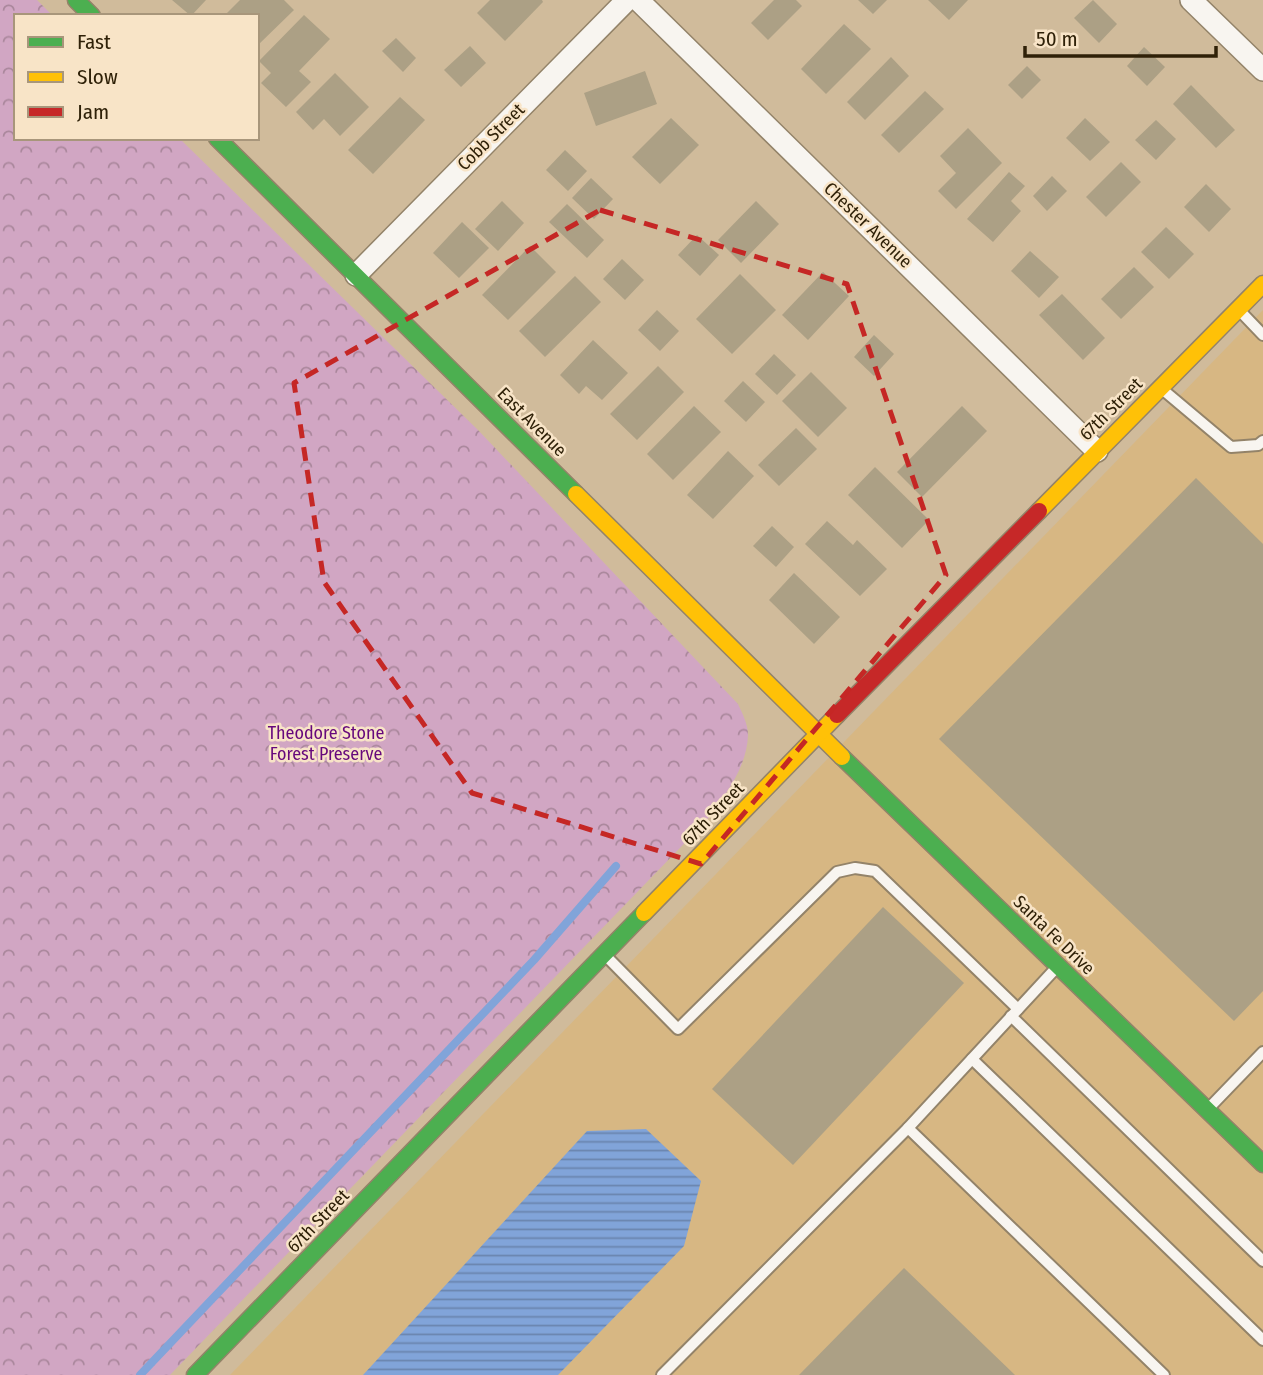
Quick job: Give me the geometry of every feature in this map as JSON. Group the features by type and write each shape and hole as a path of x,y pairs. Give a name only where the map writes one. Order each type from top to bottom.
{"street":[{"path":"76,0 90,14"},
{"name":"Cobb Street","path":"356,275 626,0"},
{"name":"Chester Avenue","path":"638,0 1097,451"},
{"path":"1191,0 1263,70"},
{"name":"East Avenue","path":"219,140 818,734"},
{"name":"67th Street","path":"195,1375 818,734 1263,284"},
{"name":"Santa Fe Drive","path":"818,734 1263,1164"}],"lane":[{"path":"1238,309 1263,335"},
{"path":"1160,387 1231,447 1258,444 1263,440"},
{"path":"604,954 678,1030 837,872 855,868 876,871 1263,1261"},
{"path":"662,1375 908,1128 1058,966"},
{"path":"1208,1110 1263,1052"},
{"path":"972,1059 1263,1340"},
{"path":"908,1128 1164,1375"}],"highlighted area":[{"path":"600,210 847,284 946,575 701,864 472,793 324,582 294,383"}],"shaded area":[{"path":"1263,310 1263,1375 230,1375"}],"green space":[{"name":"Theodore Stone Forest Preserve","path":"0,0 37,0 51,14 14,14 14,140 181,140 478,430 738,704 748,735 744,759 739,770 705,822 170,1375 0,1375"}],"water":[{"path":"646,1129 701,1181 684,1246 558,1375 363,1375 587,1131"}],"building":[{"path":"172,0 206,0 193,14 189,14"},
{"path":"240,0 284,0 294,10 259,44 259,14 226,14"},
{"path":"490,0 543,2 505,41 477,13"},
{"path":"774,0 796,0 802,6 768,40 751,23"},
{"path":"858,0 887,0 873,14"},
{"path":"928,0 968,0 949,20"},
{"path":"1093,0 1117,24 1099,43 1074,18"},
{"path":"304,15 330,39 299,71 311,82 286,107 261,83 271,73 259,61"},
{"path":"844,24 871,49 826,94 801,69"},
{"path":"396,38 416,58 403,72 382,51"},
{"path":"470,46 486,63 461,87 444,70"},
{"path":"1144,47 1165,67 1147,86 1127,66"},
{"path":"891,57 909,76 865,120 847,102"},
{"path":"1027,66 1041,80 1022,99 1008,85"},
{"path":"645,71 657,104 596,126 584,93"},
{"path":"335,73 369,107 340,136 324,119 313,130 296,112"},
{"path":"1191,85 1235,130 1216,148 1173,104"},
{"path":"925,91 944,109 899,153 881,135"},
{"path":"400,97 425,120 373,174 348,150"},
{"path":"671,118 699,145 660,184 632,157"},
{"path":"1085,118 1110,142 1090,161 1066,138"},
{"path":"1156,120 1176,139 1156,160 1135,140"},
{"path":"968,128 1002,163 956,209 938,191 956,173 940,156"},
{"path":"565,150 587,171 568,191 546,170"},
{"path":"1121,162 1141,182 1106,217 1086,197"},
{"path":"1009,172 1025,186 1011,201 1021,211 993,242 967,219"},
{"path":"1052,176 1067,191 1047,211 1033,196"},
{"path":"591,178 613,199 594,219 572,198"},
{"path":"1206,184 1231,209 1209,232 1184,207"},
{"path":"502,201 524,223 498,251 475,229"},
{"path":"756,201 779,224 741,263 718,240"},
{"path":"567,204 604,240 587,258 549,222"},
{"path":"462,222 489,248 459,278 433,253"},
{"path":"1166,227 1194,254 1169,279 1141,252"},
{"path":"697,235 719,255 700,276 678,255"},
{"path":"530,246 556,272 508,320 482,295"},
{"path":"1030,251 1059,277 1039,298 1011,271"},
{"path":"622,259 644,280 625,300 603,279"},
{"path":"1134,267 1154,287 1121,319 1101,299"},
{"path":"823,272 849,296 808,340 782,315"},
{"path":"740,274 776,310 732,354 696,319"},
{"path":"575,276 601,302 545,357 519,331"},
{"path":"1062,294 1105,338 1083,360 1039,315"},
{"path":"657,310 679,331 660,351 638,330"},
{"path":"874,335 894,354 874,376 854,357"},
{"path":"593,340 628,373 602,400 586,386 579,394 560,375"},
{"path":"774,354 796,375 777,395 755,374"},
{"path":"658,366 684,392 637,440 610,414"},
{"path":"811,372 847,408 818,437 782,401"},
{"path":"743,381 765,402 746,422 724,401"},
{"path":"694,406 721,432 673,480 647,454"},
{"path":"962,406 987,431 922,497 897,472"},
{"path":"796,428 817,449 779,486 758,465"},
{"path":"728,451 754,476 713,519 687,495"},
{"path":"875,467 929,520 902,548 848,495"},
{"path":"1196,478 1263,544 1263,991 1234,1021 939,739"},
{"path":"827,521 853,545 857,540 887,569 860,596 805,544"},
{"path":"772,526 794,547 776,567 753,546"},
{"path":"794,573 840,617 814,644 769,600"},
{"path":"883,907 964,983 793,1165 712,1089"},
{"path":"904,1268 1015,1375 799,1375"}],"waterway":[{"path":"140,1375 534,960 616,866"}],"traffic: fast":[{"path":"76,0 90,14"},
{"path":"219,140 576,494"},
{"path":"842,757 1263,1164"},
{"path":"195,1375 644,913"}],"traffic: slow":[{"path":"1039,511 1263,284"},
{"path":"576,494 842,757"},
{"path":"644,913 837,715"}],"traffic: jam":[{"path":"837,715 1039,511"}]}
